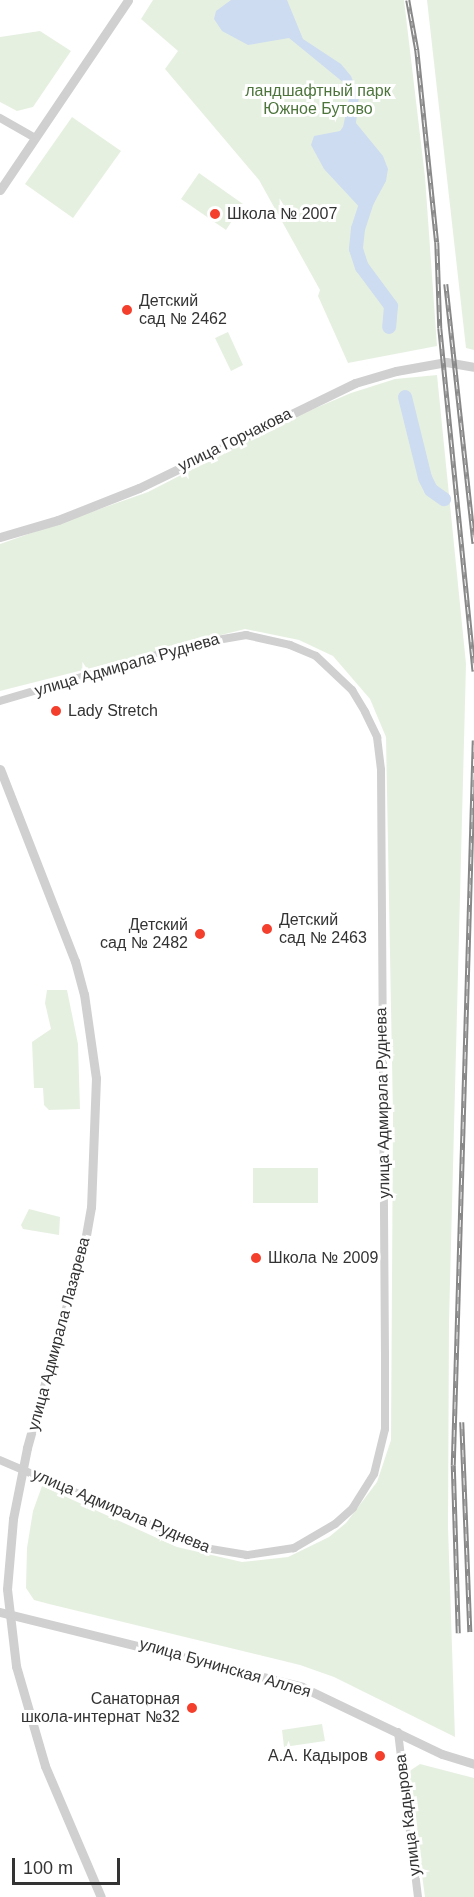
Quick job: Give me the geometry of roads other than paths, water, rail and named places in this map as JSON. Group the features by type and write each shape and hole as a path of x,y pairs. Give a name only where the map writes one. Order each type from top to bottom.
{"street":[{"path":"0,190 128,0"},
{"path":"0,118 35,138"},
{"name":"улица Горчакова","path":"0,537 58,520 139,488 246,433 380,374 446,363 474,366"},
{"name":"улица Адмирала Руднева","path":"0,701 194,644 231,636 259,637 316,656 352,690 377,737 381,770 385,1408 385,1429 374,1474 353,1508 317,1537 294,1548 248,1555 205,1548 0,1460"},
{"name":"улица Адмирала Лазарева","path":"0,769 75,961 86,1003 96,1078 92,1187 85,1240 23,1470 9,1551 4,1613 16,1668 50,1781 101,1897"},
{"name":"улица Бунинская Аллея","path":"4,1613 302,1687 442,1754 474,1764"},
{"name":"улица Кадырова","path":"398,1732 418,1897"}],"water":[{"path":"231,0 287,0 303,39 341,64 351,76 359,96 356,123 383,156 388,169 386,181 373,205 363,211 324,169 311,145 314,136 340,131 343,127 350,94 344,83 289,38 248,45 222,31 214,19 216,11"}],"waterway":[{"path":"369,195 358,229 356,249 362,267 391,306 389,327"},
{"path":"405,397 425,478 431,490 444,499"}],"railway":[{"path":"408,0 417,50 437,242 440,328 474,671"},
{"path":"446,284 474,543"},
{"path":"458,1633 453,1465 474,740"},
{"path":"462,1422 470,1632"}],"place":[{"name":"Школа № 2007","path":"215,214"},
{"name":"Детский сад № 2462","path":"127,310"},
{"name":"Lady Stretch","path":"56,711"},
{"name":"Детский сад № 2463","path":"267,929"},
{"name":"Детский сад № 2482","path":"200,934"},
{"name":"Школа № 2009","path":"256,1258"},
{"name":"Санаторная школа-интернат №32","path":"192,1708"},
{"name":"А.А. Кадыров","path":"380,1756"}],"park label":[{"name":"ландшафтный парк Южное Бутово","path":"318,100"}]}
